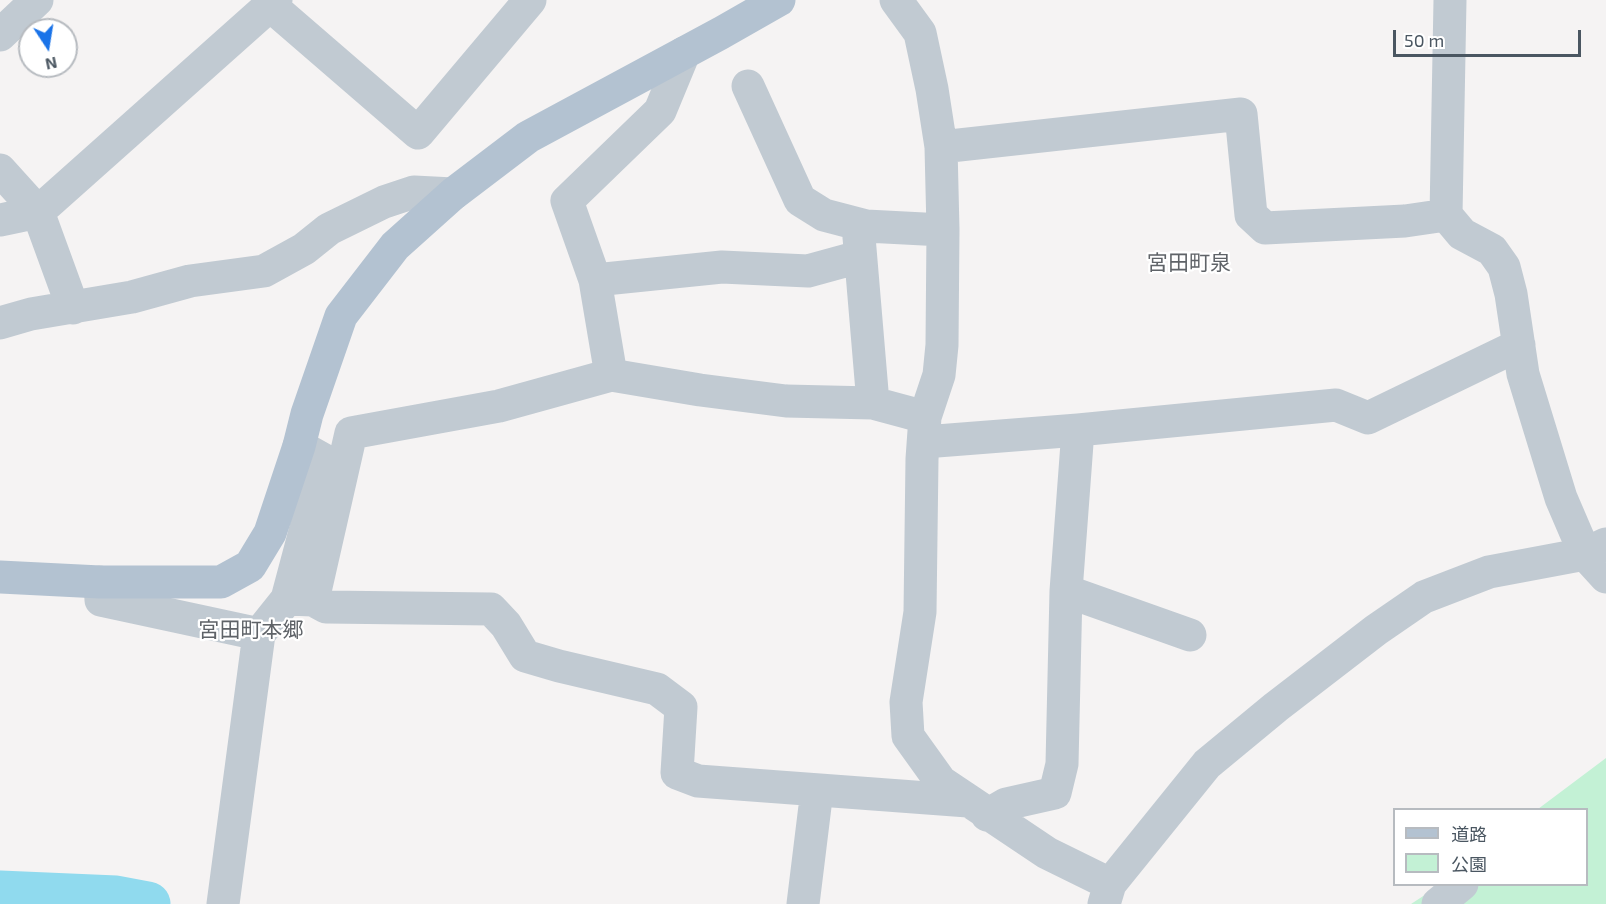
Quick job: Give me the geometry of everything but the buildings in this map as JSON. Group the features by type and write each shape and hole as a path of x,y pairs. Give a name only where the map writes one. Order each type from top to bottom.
{"main road":[{"path":"0,577 100,582 221,582 250,566 270,533 299,446 307,414 341,316 395,246 453,194 528,137 779,0"}],"street":[{"path":"0,35 37,0"},
{"path":"0,220 38,212 274,3 418,133 531,0"},
{"path":"896,0 920,33 932,89 941,147 943,230 942,345 939,375 924,429 920,612 906,702 908,736 941,782 1107,894 1207,764 1376,630 1424,597 1489,572 1599,558 1561,498 1524,374 1511,294 1504,267 1492,250 1462,234 1446,215 1450,0"},
{"path":"611,375 595,280 567,201 660,111 684,53"},
{"path":"748,87 800,200 824,214 859,224 943,230"},
{"path":"941,147 1241,114 1251,215 1265,228 1405,221 1446,215"},
{"path":"0,170 38,212 73,308"},
{"path":"0,323 31,314 132,297 190,281 264,271 304,249 329,229 384,201 414,192 453,194"},
{"path":"859,224 859,257 873,403"},
{"path":"595,280 722,267 808,271 859,257"},
{"path":"225,892 260,634 300,599 351,433 499,406 611,375 786,401 873,403 924,429 1078,430 1336,405 1368,418 1519,345"},
{"path":"300,599 326,607 491,609 506,625 525,656 657,689 681,707 677,773 698,781 817,790 978,808 1055,794 1062,764 1066,591 1078,430"},
{"path":"299,446 324,460 300,599"},
{"path":"100,582 101,600 260,634"},
{"path":"1066,591 1191,634"},
{"path":"803,904 817,790"},
{"path":"1438,904 1461,886"}],"green space":[{"path":"1606,758 1606,904 1411,904 1438,886 1588,886 1588,808 1539,808"}],"waterway":[{"path":"0,893 116,898 148,904"}],"district":[{"name":"宮田町泉","path":"1189,263"},
{"name":"宮田町本郷","path":"251,630"}]}
